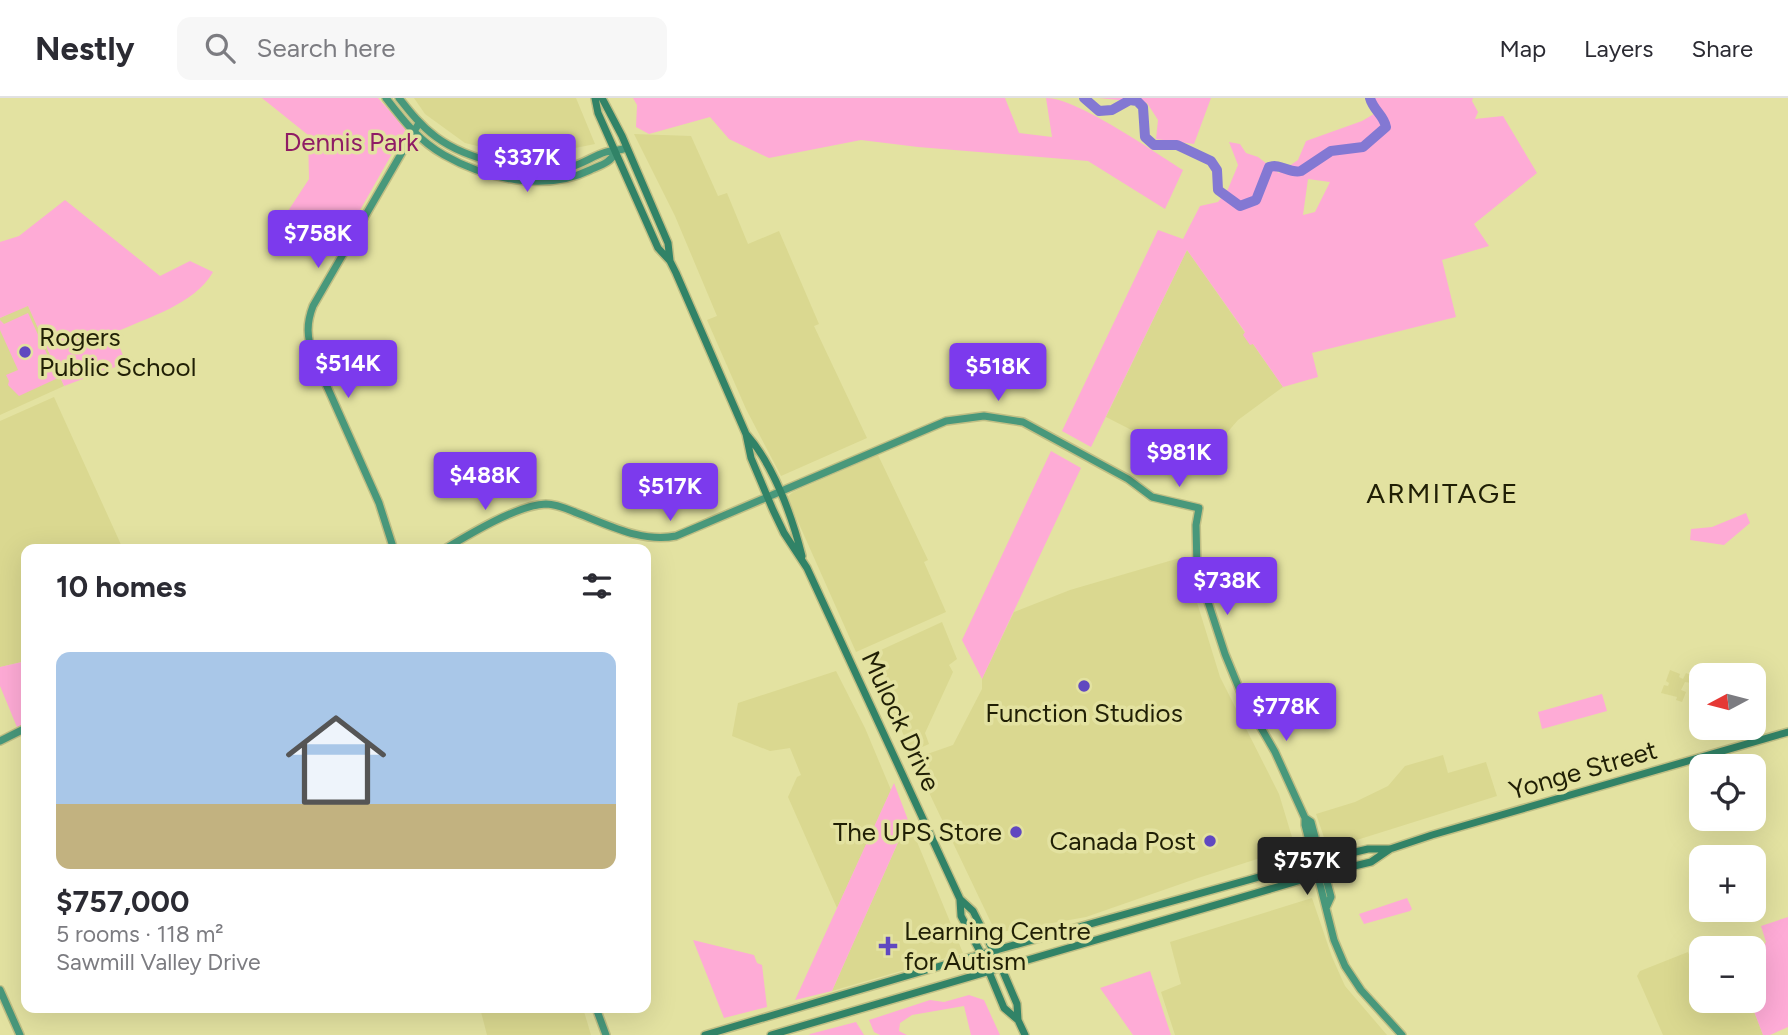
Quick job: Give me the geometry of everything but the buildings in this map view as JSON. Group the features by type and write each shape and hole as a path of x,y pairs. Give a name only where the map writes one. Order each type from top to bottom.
{"main road":[{"name":"Mulock Drive","path":"595,98 598,113 658,248 670,261"},
{"name":"Mulock Drive","path":"602,98 610,110 668,243 670,261 747,434 751,458 784,533 803,561 960,899 961,916 982,955 1004,1008 1018,1020"},
{"name":"Mulock Drive","path":"747,434 762,452 795,527 803,561"},
{"name":"Yonge Street","path":"705,1035 1318,861 1368,849 1390,849 1788,732"},
{"name":"Yonge Street","path":"771,1035 1325,873 1371,862 1390,849"},
{"name":"Mulock Drive","path":"960,899 973,911 1003,968 1025,1035"}],"street":[{"path":"386,98 413,132 442,154 471,168 497,176 534,181 568,179 611,161 616,152"},
{"path":"398,98 419,123 438,139 457,149 500,164 520,168 566,168 607,152 626,148"},
{"path":"392,544 379,503 313,355 307,334 313,306 419,123"},
{"path":"453,544 477,530 548,504 641,536 666,538 686,533 928,427 946,421 984,416 1023,422 1128,479 1152,497 1199,508 1196,525 1197,568 1225,654 1241,693 1275,752 1306,818 1311,822 1318,861 1316,877 1334,940 1345,966 1361,990 1402,1035"},
{"path":"0,741 21,730"},
{"path":"1318,861 1325,873 1331,898 1326,908"},
{"path":"0,990 20,1035"},
{"path":"598,1013 606,1035"}],"shaded area":[{"path":"414,98 576,98 595,144 526,158 465,143 425,114"},
{"path":"634,134 691,136 718,196 727,193 748,244 779,231 819,324 814,326 867,438 781,476 746,409 707,320 717,316 675,216"},
{"path":"1187,250 1283,387 1238,420 1219,442 1204,467 1106,417"},
{"name":"Rogers Public School","path":"28,305 64,386 0,415 0,318"},
{"path":"54,397 121,544 21,544 21,662 0,667 0,421"},
{"path":"878,455 928,560 924,562 946,612 856,652 787,497"},
{"path":"1183,557 1220,677 1279,794 1295,847 1086,917 996,933 913,759 953,745 982,689 982,679 1014,612 1070,590"},
{"path":"942,622 957,659 949,665 953,672 925,733 929,744 911,752 888,699 895,696 891,684 884,686 870,655"},
{"path":"1670,670 1680,674 1679,677 1683,679 1686,673 1689,674 1689,683 1685,682 1681,690 1686,692 1682,702 1676,700 1677,697 1661,693 1664,685 1668,686 1666,681"},
{"path":"836,671 865,728 891,790 837,908 788,797 797,777 801,775 790,748 770,751 732,736 738,703"},
{"path":"1443,755 1448,773 1486,762 1497,796 1328,849 1316,814 1355,802 1388,786 1405,766"},
{"path":"908,820 963,953 832,991"},
{"path":"1312,898 1345,986 1387,1035 1175,1035 1161,992 1181,984 1170,942"},
{"path":"1688,952 1689,1013 1755,1013 1763,1035 1663,1035 1637,976 1640,971"},
{"path":"481,1013 584,1013 591,1035 487,1035"}],"green space":[{"name":"Dennis Park","path":"262,98 378,98 406,129 359,212 271,237 309,179 308,135"},
{"path":"633,98 1005,98 1019,133 1052,137 1046,98 1060,100 1095,116 1183,170 1165,209 1088,161 861,140 769,158 729,139 710,117 649,134 636,127 637,105"},
{"path":"1099,98 1211,98 1194,144 1156,139 1158,120 1147,103"},
{"path":"1374,98 1473,98 1478,112 1475,119 1503,116 1537,173 1474,224 1489,246 1442,260 1456,317 1312,353 1318,377 1283,387 1253,344 1250,345 1243,335 1245,332 1187,250 1091,447 1062,431 1158,230 1183,239 1200,206 1218,202 1228,189 1238,165 1229,142 1240,144 1246,153 1258,157 1279,173 1298,160 1306,141 1362,121 1379,111","holes":["1308,179 1330,182 1315,212 1303,215"]},
{"path":"65,200 160,276 190,261 213,272 205,283 182,302 114,333 126,363 64,386 28,306 0,318 0,242 19,236"},
{"path":"28,313 58,378 19,396 8,385 6,375 18,370 0,330 0,320 4,324"},
{"path":"1051,451 1081,468 982,679 962,640"},
{"path":"1746,513 1750,523 1724,545 1690,540 1691,529 1712,527"},
{"path":"21,662 19,732 0,686 0,667"},
{"path":"1602,694 1607,711 1542,729 1538,712"},
{"path":"894,783 908,820 832,991 795,1000"},
{"path":"1407,898 1412,909 1410,911 1364,924 1359,914"},
{"path":"1788,917 1788,1027 1770,1035 1763,1035 1755,1013 1766,1013 1766,936 1761,926"},
{"path":"693,940 754,955 757,963 762,965 767,1007 724,1018"},
{"path":"1150,971 1171,1035 1133,1035 1100,988"},
{"path":"969,995 984,1000 1000,1035 971,1035 964,1006 912,1015 900,1023 899,1031 907,1035 880,1035 874,1032 869,1020 930,1000 944,1002"},
{"path":"856,1022 864,1035 809,1035 810,1034"}],"waterway":[{"path":"1084,98 1099,111 1112,110 1130,100 1137,101 1143,107 1145,137 1154,145 1177,145 1211,161 1217,170 1218,190 1240,206 1256,200 1269,167 1301,171 1331,151 1363,147 1386,127 1370,98"}],"place":[{"name":"Rogers Public School","path":"25,352"},
{"name":"Function Studios","path":"1084,686"},
{"name":"The UPS Store","path":"1016,832"},
{"name":"Canada Post","path":"1210,841"},
{"name":"Learning Centre for Autism","path":"888,946"}],"district":[{"name":"ARMITAGE","path":"1443,493"}]}
